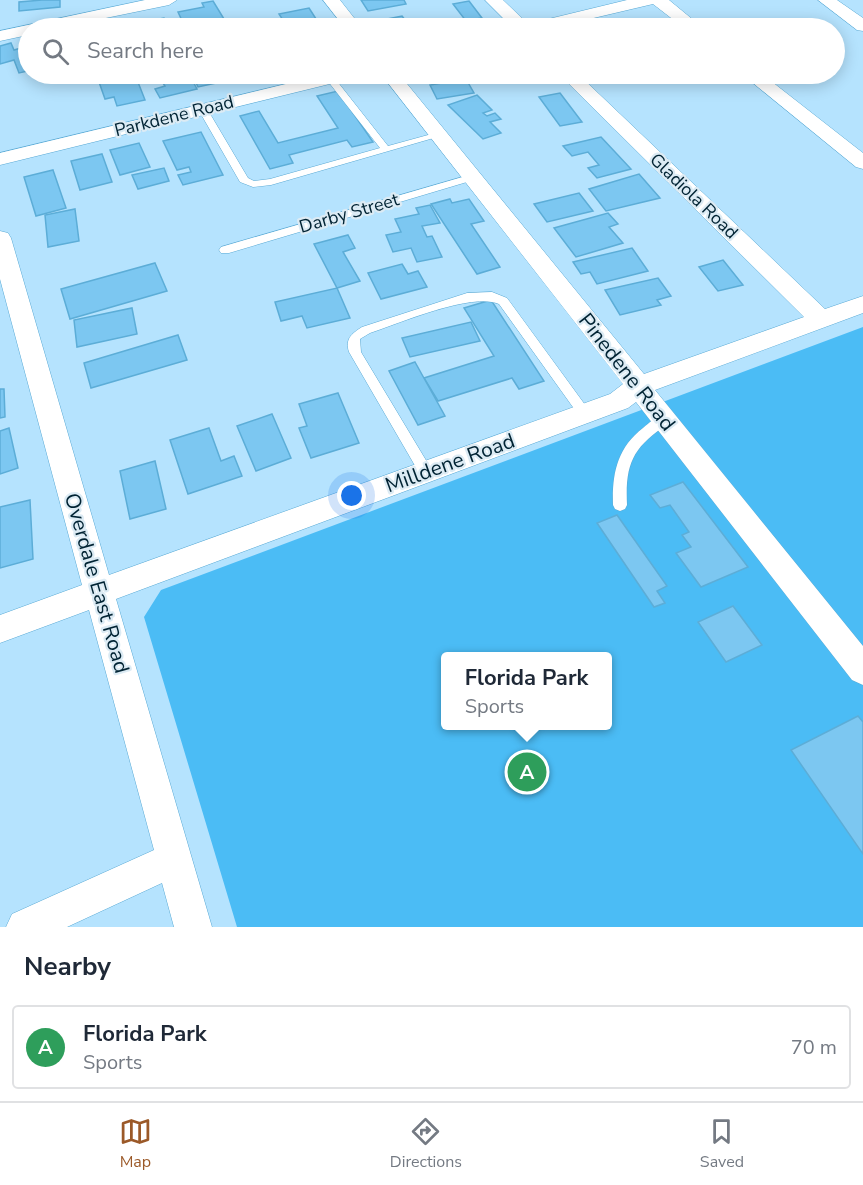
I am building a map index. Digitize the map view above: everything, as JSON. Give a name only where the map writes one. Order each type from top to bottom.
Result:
[{"type":"street","points":[[82,18],[169,0]]},
{"type":"street","points":[[331,0],[346,18]]},
{"type":"street","points":[[493,0],[512,18]]},
{"type":"street","points":[[573,18],[648,0]]},
{"type":"street","points":[[658,0],[681,18]]},
{"type":"street","points":[[826,0],[863,26]]},
{"type":"street","points":[[0,36],[18,32]]},
{"type":"street","name":"Parkdene Road","points":[[0,159],[306,84]]},
{"type":"street","name":"Pinedene Road","points":[[398,84],[863,670]]},
{"type":"street","name":"Gladiola Road","points":[[578,84],[821,319]]},
{"type":"street","points":[[764,84],[863,163]]},
{"type":"street","name":"Overdale East Road","points":[[0,238],[193,927]]},
{"type":"street","name":"Milldene Road","points":[[0,629],[619,401],[639,386],[863,304]]},
{"type":"street","points":[[26,927],[174,859]]},
{"type":"lane","points":[[344,84],[386,150]]},
{"type":"lane","points":[[203,109],[244,180],[253,184],[271,182],[439,135]]},
{"type":"lane","name":"Darby Street","points":[[225,250],[473,177]]},
{"type":"lane","points":[[426,472],[355,352],[353,345],[355,338],[366,330],[467,297],[492,296],[503,301],[585,413]]},
{"type":"lane","points":[[620,505],[619,471],[626,456],[641,434],[663,420]]},
{"type":"shaded area","points":[[863,327],[863,927],[237,927],[144,617],[161,590]]},
{"type":"building","points":[[60,0],[60,7],[19,11],[19,2]]},
{"type":"building","points":[[361,0],[404,0],[406,4],[368,11]]},
{"type":"building","points":[[213,1],[223,18],[181,18],[178,12],[204,7],[202,3]]},
{"type":"building","points":[[469,1],[482,18],[464,18],[453,4]]},
{"type":"building","points":[[309,8],[315,18],[282,18],[279,14]]},
{"type":"building","points":[[11,43],[14,50],[18,49],[18,70],[14,60],[0,64],[0,46]]},
{"type":"building","points":[[100,84],[139,84],[145,100],[117,106],[114,97],[105,99]]},
{"type":"building","points":[[164,84],[194,84],[197,89],[160,98],[155,89],[165,86]]},
{"type":"building","points":[[197,84],[212,84],[198,87]]},
{"type":"building","points":[[469,84],[474,93],[437,99],[430,85]]},
{"type":"building","points":[[338,91],[373,142],[352,147],[347,140],[289,155],[293,163],[270,169],[240,116],[259,111],[278,143],[338,128],[317,96]]},
{"type":"building","points":[[560,93],[582,122],[560,126],[539,97]]},
{"type":"building","points":[[477,95],[492,110],[483,113],[487,116],[495,113],[501,119],[490,122],[501,133],[483,139],[448,105]]},
{"type":"building","points":[[201,132],[223,175],[183,185],[178,175],[191,172],[189,167],[177,170],[163,141]]},
{"type":"building","points":[[601,137],[631,169],[597,178],[588,168],[599,165],[588,152],[572,156],[563,146]]},
{"type":"building","points":[[139,143],[150,167],[120,175],[110,150]]},
{"type":"building","points":[[102,154],[112,182],[80,190],[71,161]]},
{"type":"building","points":[[164,168],[169,181],[138,189],[132,175]]},
{"type":"building","points":[[53,170],[66,208],[36,216],[24,177]]},
{"type":"building","points":[[639,174],[660,198],[606,211],[589,189]]},
{"type":"building","points":[[579,193],[593,211],[547,222],[534,204]]},
{"type":"building","points":[[450,199],[452,203],[469,199],[484,221],[471,224],[500,267],[477,274],[431,204]]},
{"type":"building","points":[[430,205],[440,223],[422,226],[427,237],[432,236],[442,257],[417,262],[411,248],[393,252],[386,235],[401,232],[395,219],[419,214],[416,208]]},
{"type":"building","points":[[75,209],[79,241],[48,247],[45,215]]},
{"type":"building","points":[[608,213],[618,224],[609,227],[623,243],[576,257],[554,228]]},
{"type":"building","points":[[348,235],[355,248],[343,252],[360,281],[337,288],[314,244]]},
{"type":"building","points":[[632,248],[648,271],[597,284],[590,272],[581,274],[573,262]]},
{"type":"building","points":[[723,260],[743,285],[718,291],[699,267]]},
{"type":"building","points":[[155,263],[167,291],[70,319],[61,289]]},
{"type":"building","points":[[402,264],[408,274],[418,271],[427,287],[381,299],[368,273]]},
{"type":"building","points":[[658,278],[671,296],[657,300],[661,305],[620,315],[605,290]]},
{"type":"building","points":[[337,288],[350,318],[307,328],[302,316],[281,321],[275,302]]},
{"type":"building","points":[[491,300],[544,381],[519,389],[512,378],[438,401],[424,378],[494,356],[464,308]]},
{"type":"building","points":[[132,308],[137,334],[77,347],[74,320]]},
{"type":"building","points":[[471,322],[480,341],[410,357],[402,338]]},
{"type":"building","points":[[178,335],[187,360],[91,388],[84,363]]},
{"type":"building","points":[[415,362],[445,416],[418,425],[389,371]]},
{"type":"building","points":[[0,389],[4,389],[5,417],[0,418]]},
{"type":"building","points":[[338,393],[359,443],[311,458],[299,428],[307,426],[299,404]]},
{"type":"building","points":[[272,414],[291,458],[256,471],[237,426]]},
{"type":"building","points":[[9,428],[18,468],[0,474],[0,431]]},
{"type":"building","points":[[209,428],[221,461],[234,456],[242,476],[188,494],[170,440]]},
{"type":"building","points":[[155,461],[166,509],[130,519],[120,471]]},
{"type":"building","points":[[683,482],[748,567],[701,587],[676,553],[691,547],[682,535],[689,532],[670,505],[660,508],[650,495]]},
{"type":"building","points":[[30,500],[33,559],[0,568],[0,507]]},
{"type":"building","points":[[617,515],[667,586],[657,591],[665,603],[654,607],[597,523]]},
{"type":"building","points":[[733,606],[762,645],[726,662],[698,622]]},
{"type":"building","points":[[858,716],[863,722],[863,854],[791,750]]},
{"type":"place","name":"Florida Park","points":[[527,772]]}]
